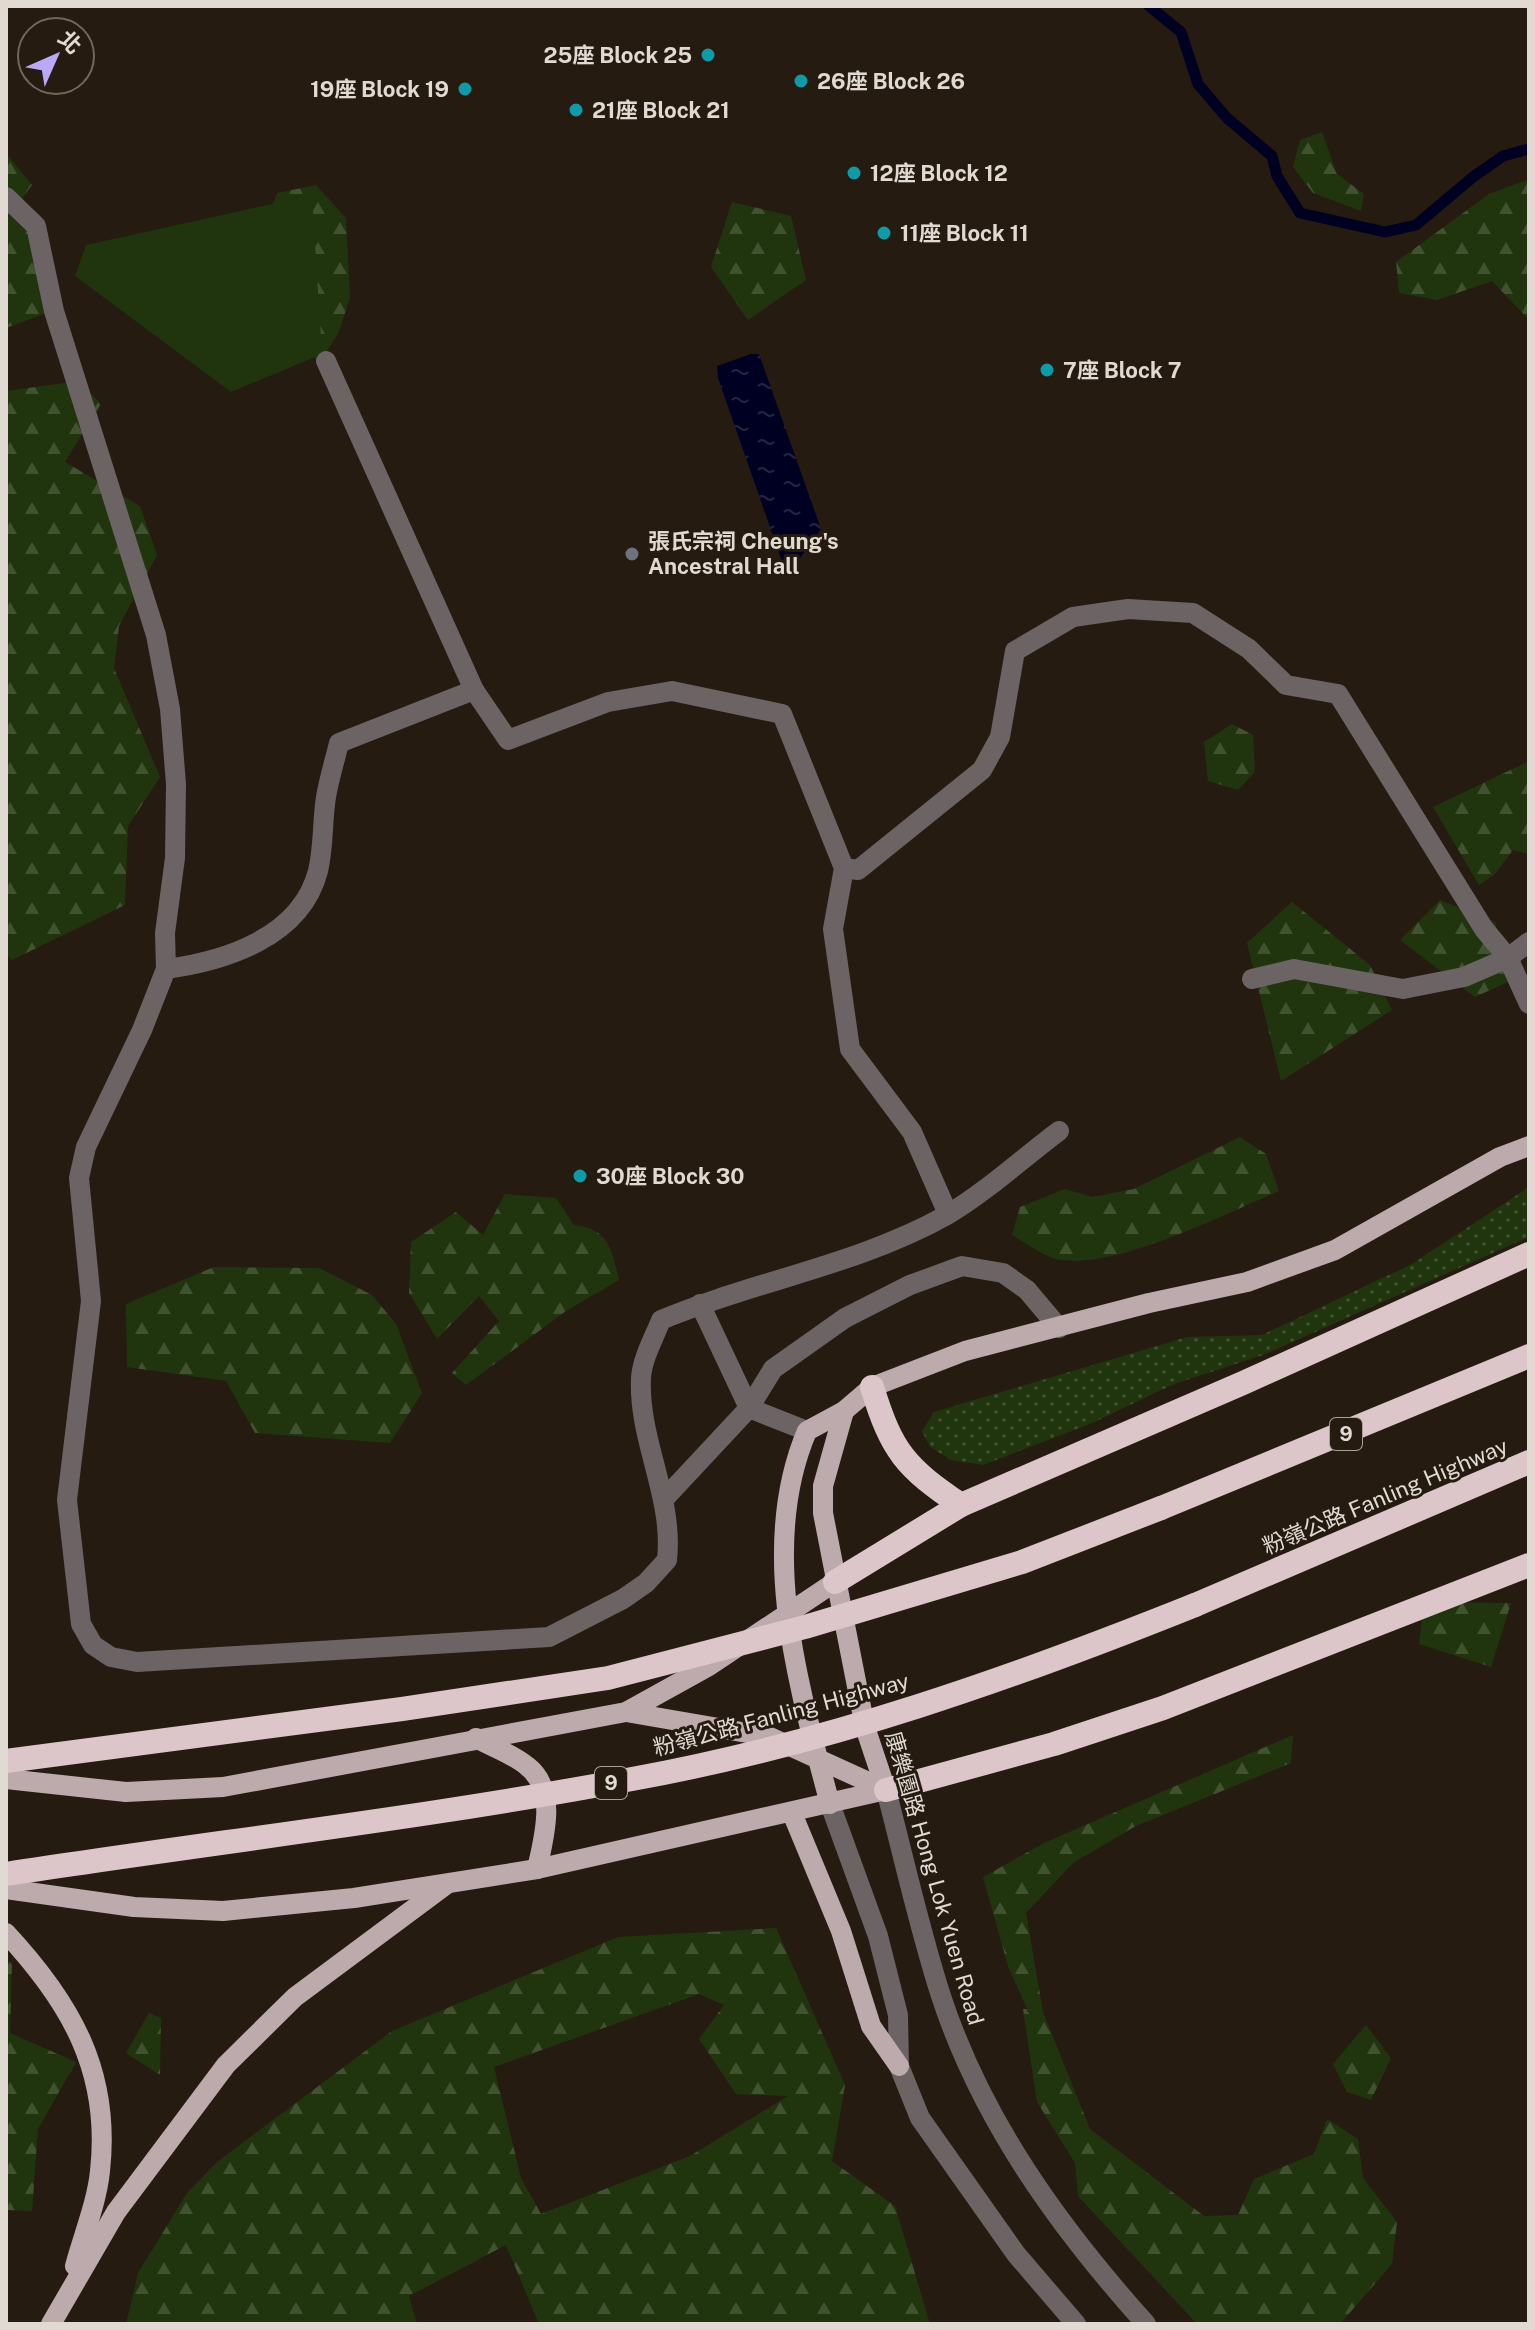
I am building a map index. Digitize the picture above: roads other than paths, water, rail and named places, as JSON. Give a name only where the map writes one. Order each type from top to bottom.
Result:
[{"type":"highway","points":[[835,1582],[961,1505],[1229,1390],[1529,1254]]},
{"type":"highway","name":"9","points":[[6,1761],[402,1709],[608,1678],[805,1627],[1022,1562],[1529,1356]]},
{"type":"highway","points":[[872,1387],[887,1434],[904,1459],[920,1477],[961,1505]]},
{"type":"highway","name":"粉嶺公路 Fanling Highway","points":[[6,1874],[634,1779],[851,1726],[1046,1665],[1195,1605],[1529,1462]]},
{"type":"highway","points":[[886,1790],[1054,1744],[1163,1708],[1529,1565]]},
{"type":"main road","points":[[830,1804],[815,1756],[788,1611],[784,1532],[790,1476],[807,1431],[844,1411],[872,1387],[965,1351],[1149,1303],[1247,1282],[1335,1250],[1500,1157],[1529,1146]]},
{"type":"main road","name":"康樂園路 Hong Lok Yuen Road","points":[[844,1411],[823,1486],[823,1513],[865,1727],[886,1790]]},
{"type":"main road","points":[[6,1779],[86,1790],[173,1792],[223,1787],[626,1712],[709,1666],[835,1582]]},
{"type":"main road","points":[[626,1712],[770,1737],[886,1790]]},
{"type":"main road","points":[[476,1738],[529,1767],[545,1795],[546,1824],[537,1869]]},
{"type":"main road","points":[[6,1889],[134,1907],[223,1911],[354,1898],[537,1869],[886,1790]]},
{"type":"main road","points":[[792,1813],[841,1931],[871,2026],[899,2066]]},
{"type":"main road","points":[[51,2324],[68,2289],[116,2212],[226,2065],[295,1997],[450,1882]]},
{"type":"main road","points":[[6,1933],[48,1979],[76,2025],[93,2075],[101,2128],[100,2173],[68,2289]]},
{"type":"street","points":[[6,197],[36,226],[54,311],[156,635],[170,709],[176,784],[175,858],[165,933],[166,969],[142,1030],[86,1147],[79,1178],[91,1301],[67,1500],[76,1598],[81,1624],[93,1645],[111,1657],[137,1662],[549,1637],[623,1599],[646,1583],[667,1560],[665,1498],[642,1413],[641,1375],[661,1320],[700,1304],[877,1247],[948,1214],[1059,1131]]},
{"type":"street","points":[[326,361],[474,690],[508,740],[608,702],[672,691],[782,714],[844,868],[833,929],[850,1049],[912,1132],[948,1214]]},
{"type":"street","points":[[844,868],[858,870],[982,770],[1000,737],[1015,651],[1073,617],[1128,609],[1193,613],[1249,649],[1286,685],[1338,694],[1484,929],[1508,958],[1529,1004]]},
{"type":"street","points":[[166,969],[199,964],[266,938],[295,915],[317,874],[325,831],[326,798],[339,743],[474,690]]},
{"type":"street","points":[[1252,979],[1294,969],[1403,989],[1464,977],[1508,958],[1529,942]]},
{"type":"street","points":[[665,1498],[749,1408],[773,1369],[803,1345],[910,1285],[962,1266],[1003,1273],[1027,1290],[1059,1328]]},
{"type":"street","points":[[700,1304],[749,1408],[807,1431]]},
{"type":"street","name":"康樂園路 Hong Lok Yuen Road","points":[[886,1790],[941,1997],[978,2086],[1043,2198],[1146,2324]]},
{"type":"street","points":[[830,1804],[878,1936],[898,2015],[899,2066],[920,2118],[1016,2254],[1076,2324]]},
{"type":"water","points":[[759,354],[821,529],[787,576],[718,378],[717,366]]},
{"type":"waterway","points":[[1149,6],[1181,32],[1198,84],[1227,118],[1272,156],[1277,176],[1300,213],[1385,232],[1416,225],[1503,156],[1529,149]]},
{"type":"place","name":"25座 Block 25","points":[[708,55]]},
{"type":"place","name":"26座 Block 26","points":[[801,81]]},
{"type":"place","name":"19座 Block 19","points":[[465,89]]},
{"type":"place","name":"21座 Block 21","points":[[576,110]]},
{"type":"place","name":"12座 Block 12","points":[[854,173]]},
{"type":"place","name":"11座 Block 11","points":[[884,233]]},
{"type":"place","name":"7座 Block 7","points":[[1047,370]]},
{"type":"place","name":"張氏宗祠 Cheung's Ancestral Hall","points":[[632,554]]},
{"type":"place","name":"30座 Block 30","points":[[580,1176]]}]
